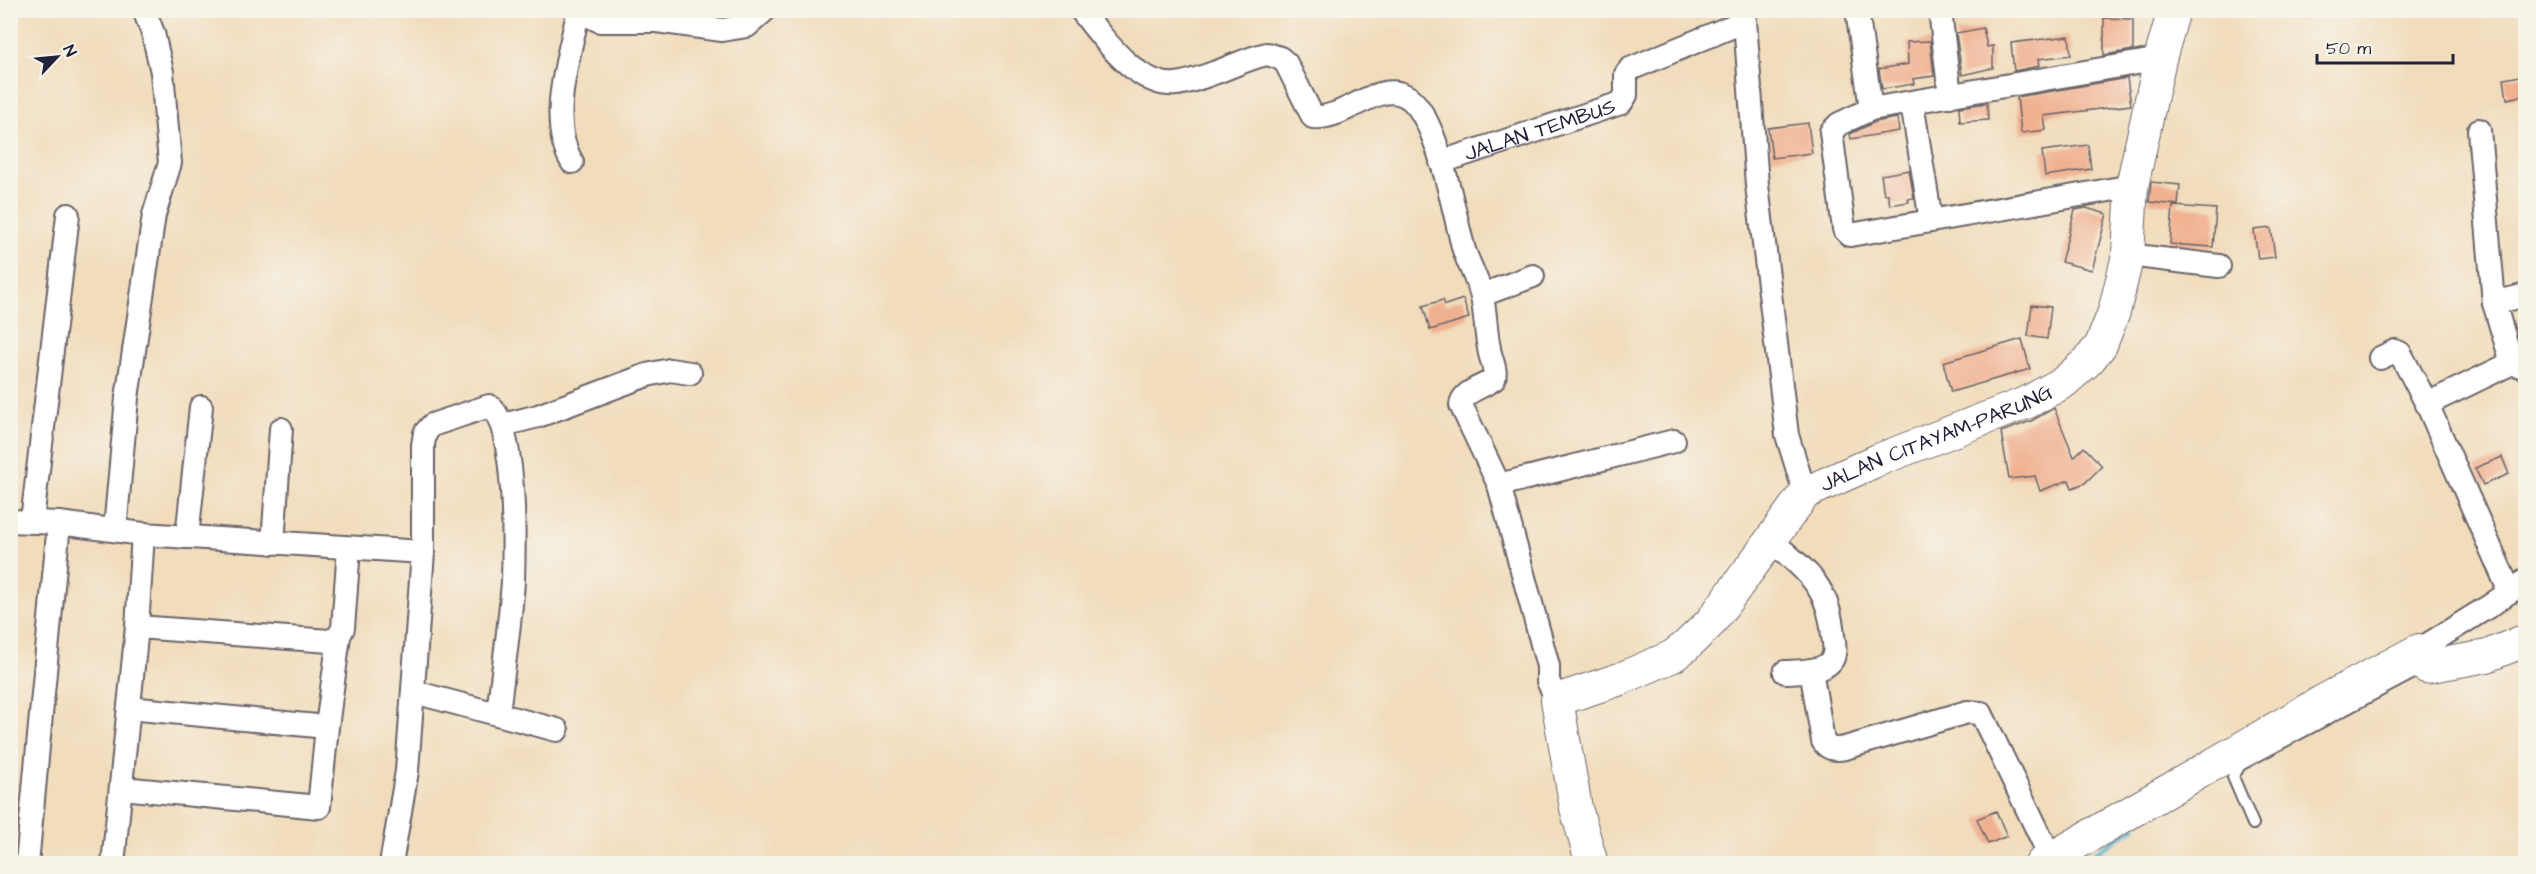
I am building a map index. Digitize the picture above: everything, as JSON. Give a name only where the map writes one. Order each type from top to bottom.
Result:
[{"type":"main road","name":"JALAN CITAYAM-PARUNG","points":[[1557,700],[1620,679],[1674,656],[1710,623],[1805,493],[1878,460],[2028,402],[2078,372],[2101,345],[2114,312],[2128,255],[2132,186],[2160,58],[2174,10]]},
{"type":"main road","points":[[2046,861],[2320,702],[2423,659],[2487,656],[2526,640]]},
{"type":"main road","points":[[1557,700],[1569,775],[1592,864]]},
{"type":"street","points":[[115,530],[127,398],[154,215],[170,163],[162,72],[153,33],[144,10]]},
{"type":"street","points":[[572,162],[563,148],[560,118],[578,12],[590,18],[612,23],[657,21],[722,30],[739,30],[758,19],[765,10]]},
{"type":"street","points":[[1081,10],[1105,41],[1134,69],[1162,84],[1175,85],[1267,54],[1280,58],[1286,63],[1312,117],[1329,117],[1383,93],[1403,94],[1421,111],[1441,162],[1465,251],[1482,295],[1489,350],[1496,376],[1491,382],[1466,395],[1460,402],[1462,412],[1499,485],[1548,666],[1548,681],[1557,700]]},
{"type":"street","points":[[1857,10],[1871,109]]},
{"type":"street","points":[[1940,10],[1950,96]]},
{"type":"street","points":[[1743,16],[1757,185],[1786,424],[1789,443],[1805,493]]},
{"type":"street","name":"JALAN TEMBUS","points":[[1441,162],[1621,103],[1626,95],[1625,78],[1630,69],[1743,16]]},
{"type":"street","points":[[2132,186],[1850,235],[1844,230],[1831,132],[1839,124],[1871,109],[2160,58]]},
{"type":"street","points":[[1912,103],[1931,221]]},
{"type":"street","points":[[2427,404],[2519,365],[2494,303],[2479,130]]},
{"type":"street","points":[[68,215],[21,521],[59,523],[143,534],[423,552]]},
{"type":"street","points":[[2128,255],[2219,266]]},
{"type":"street","points":[[1482,295],[1533,276]]},
{"type":"street","points":[[2494,303],[2526,295]]},
{"type":"street","points":[[2380,358],[2396,351],[2400,353],[2518,586],[2423,659]]},
{"type":"street","points":[[502,424],[538,416],[647,375],[670,370],[690,373]]},
{"type":"street","points":[[388,863],[407,771],[414,692],[423,552],[425,433],[432,425],[489,406],[495,410],[502,424],[512,474],[513,581],[498,714]]},
{"type":"street","points":[[187,537],[201,407]]},
{"type":"street","points":[[273,543],[281,429]]},
{"type":"street","points":[[1499,485],[1674,441]]},
{"type":"street","points":[[27,864],[59,523]]},
{"type":"street","points":[[113,864],[137,627],[143,534]]},
{"type":"street","points":[[1770,538],[1814,579],[1828,602],[1834,654],[1831,661],[1822,668],[1785,672]]},
{"type":"street","points":[[122,788],[319,807],[339,636],[343,628],[349,548]]},
{"type":"street","points":[[137,627],[330,641],[339,636]]},
{"type":"street","points":[[1811,670],[1823,741],[1832,749],[1845,748],[1966,712],[1981,713],[2046,861]]},
{"type":"street","points":[[414,692],[557,730]]},
{"type":"street","points":[[129,708],[327,727]]},
{"type":"lane","points":[[2253,824],[2233,777],[2240,765],[2423,659]]},
{"type":"building","points":[[2104,18],[2133,19],[2133,50],[2104,55]]},
{"type":"building","points":[[1983,28],[1987,47],[1993,46],[1993,68],[1962,75],[1956,33]]},
{"type":"building","points":[[2069,36],[2071,55],[2038,59],[2039,66],[2014,71],[2011,43]]},
{"type":"building","points":[[1930,41],[1934,76],[1913,79],[1914,84],[1882,89],[1879,69],[1908,64],[1907,42]]},
{"type":"building","points":[[2526,75],[2526,95],[2507,99],[2504,79]]},
{"type":"building","points":[[2127,78],[2131,105],[2044,116],[2046,130],[2021,133],[2017,97]]},
{"type":"building","points":[[1987,103],[1988,120],[1960,122],[1959,107]]},
{"type":"building","points":[[1897,118],[1899,131],[1851,139],[1850,134],[1875,122]]},
{"type":"building","points":[[1808,123],[1812,153],[1772,158],[1768,128]]},
{"type":"building","points":[[2088,145],[2091,169],[2045,176],[2042,151]]},
{"type":"building","points":[[1909,170],[1914,198],[1908,199],[1909,202],[1890,205],[1888,194],[1884,194],[1881,175]]},
{"type":"building","points":[[2151,182],[2180,185],[2178,205],[2149,202]]},
{"type":"building","points":[[2173,206],[2216,209],[2213,247],[2170,244]]},
{"type":"building","points":[[2086,208],[2107,214],[2092,270],[2061,262],[2075,210]]},
{"type":"building","points":[[2271,228],[2275,257],[2258,259],[2254,230]]},
{"type":"building","points":[[1463,299],[1469,318],[1430,330],[1423,306],[1443,300],[1445,305]]},
{"type":"building","points":[[2032,305],[2051,307],[2047,339],[2028,336]]},
{"type":"building","points":[[2022,339],[2030,369],[1951,392],[1943,362]]},
{"type":"building","points":[[2054,408],[2074,457],[2084,447],[2102,466],[2085,483],[2072,488],[2069,480],[2040,491],[2035,476],[2009,479],[2001,432],[2031,421]]},
{"type":"building","points":[[2502,457],[2509,474],[2483,485],[2475,468]]},
{"type":"building","points":[[1996,811],[2007,836],[1988,844],[1977,819]]},
{"type":"waterway","points":[[2078,864],[2135,827]]}]
